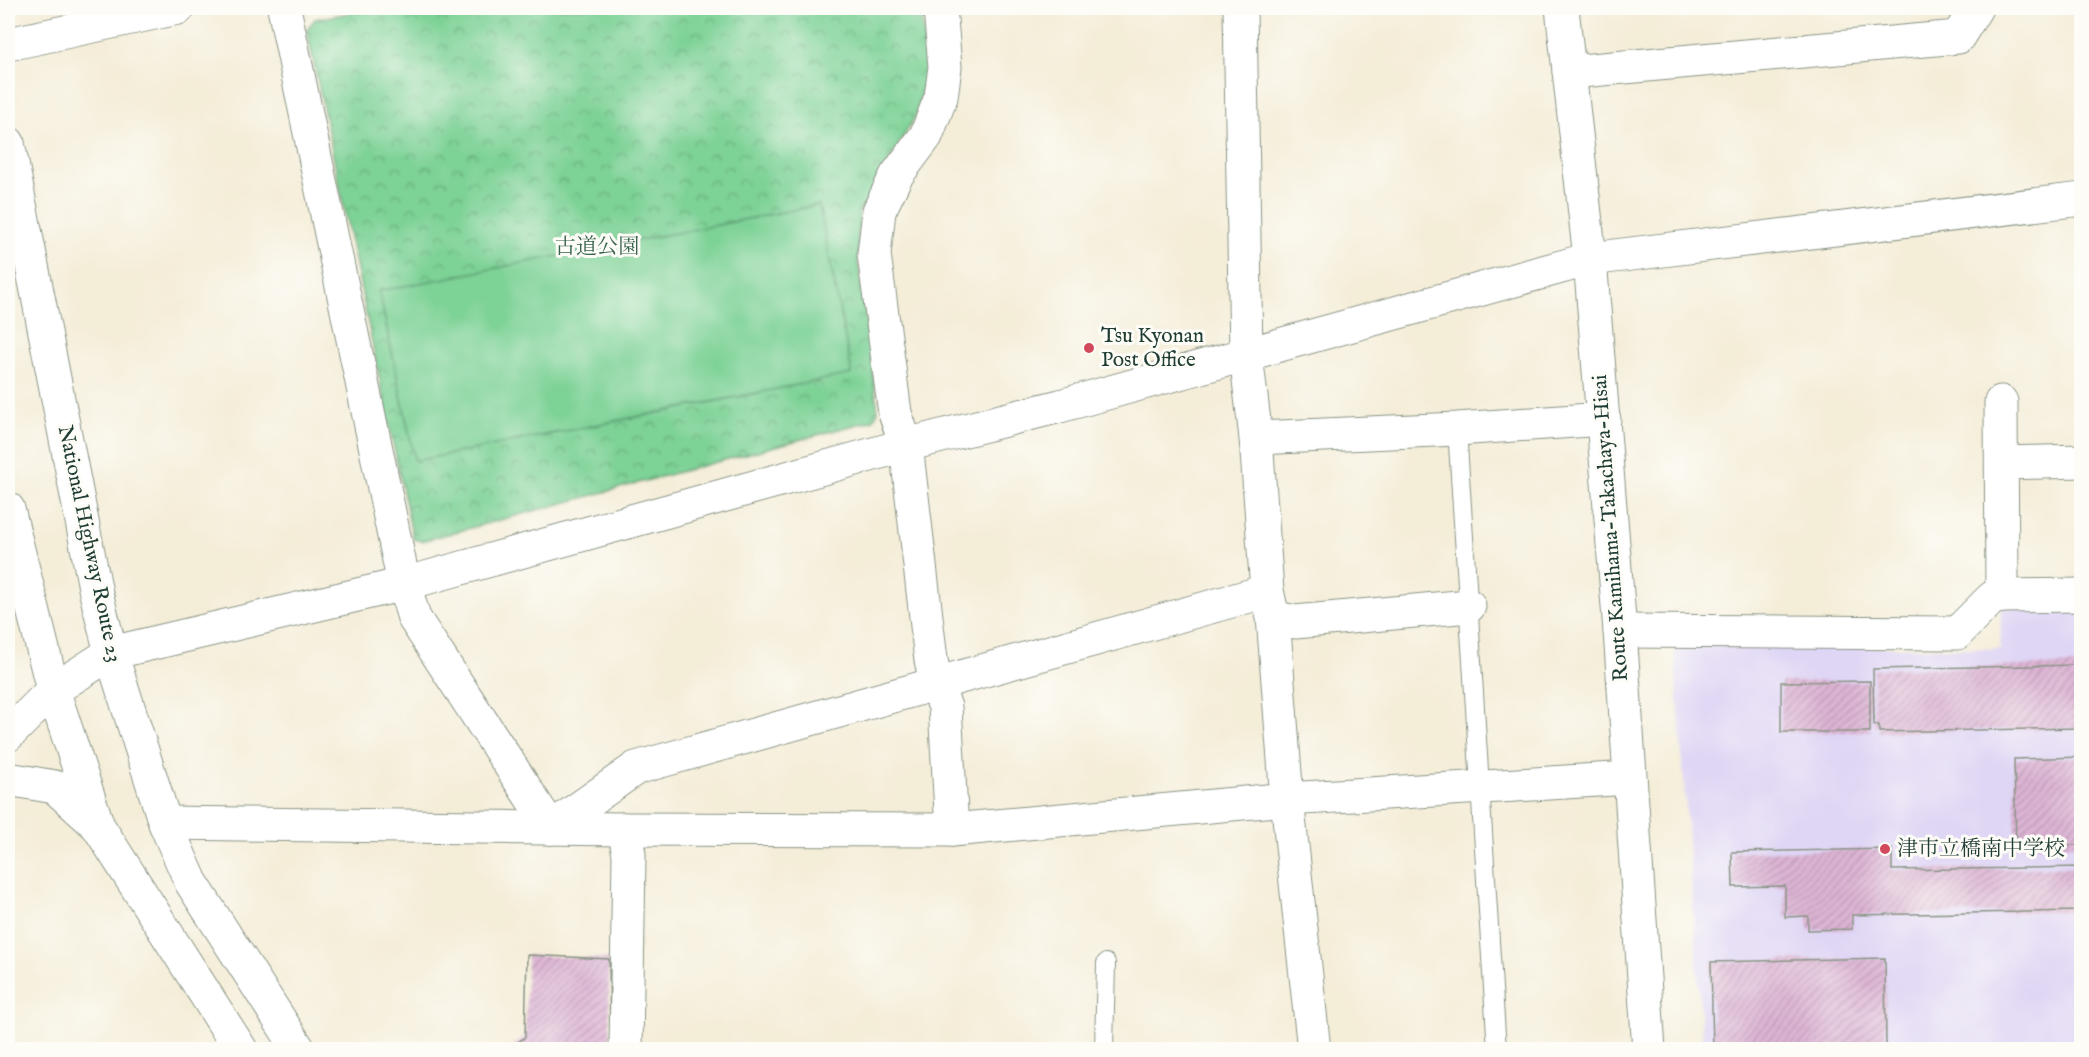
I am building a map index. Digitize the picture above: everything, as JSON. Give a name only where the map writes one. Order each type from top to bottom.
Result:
[{"type":"main road","points":[[8,44],[178,8]]},
{"type":"main road","points":[[284,8],[404,584],[414,618],[551,828]]},
{"type":"main road","points":[[939,8],[945,67],[941,97],[926,136],[896,176],[879,211],[874,254],[895,413],[906,445],[931,660],[936,684],[945,707],[952,830]]},
{"type":"main road","points":[[1240,8],[1246,355],[1256,438],[1287,799],[1314,1050]]},
{"type":"main road","name":"Route Kamihama-Takachaya-Hisai","points":[[1562,8],[1590,259],[1604,419],[1649,1050]]},
{"type":"main road","points":[[1569,72],[1958,37],[1976,8]]},
{"type":"main road","name":"National Highway Route 23","points":[[8,143],[96,592],[111,653],[165,823],[191,882],[299,1050]]},
{"type":"main road","points":[[8,735],[53,690],[111,653],[404,584],[1590,259],[2082,199]]},
{"type":"main road","points":[[2001,402],[2002,596]]},
{"type":"main road","points":[[1256,438],[1457,429],[1604,419]]},
{"type":"main road","points":[[2002,463],[2082,461]]},
{"type":"main road","points":[[8,580],[11,525]]},
{"type":"main road","points":[[11,525],[53,690],[98,826],[242,1050]]},
{"type":"main road","points":[[1620,631],[1957,633],[1992,598],[2082,595]]},
{"type":"main road","points":[[551,828],[636,768],[936,684],[1270,604],[1295,622],[1469,606]]},
{"type":"main road","points":[[165,823],[624,829],[952,830],[1287,799],[1630,778]]},
{"type":"main road","points":[[8,779],[55,787],[98,826]]},
{"type":"main road","points":[[624,829],[628,854],[626,1050]]},
{"type":"lane","points":[[1457,429],[1497,1050]]},
{"type":"lane","points":[[1104,1050],[1106,963]]},
{"type":"shaded area","name":"津市立橋南中学校","points":[[2081,605],[2081,1049],[1703,1049],[1674,644],[2000,649],[2001,608]]},
{"type":"green space","name":"古道公園","points":[[380,8],[921,8],[927,69],[916,115],[859,213],[858,261],[878,411],[873,420],[422,541],[413,539],[307,30],[315,19]]},
{"type":"green space","points":[[819,205],[852,374],[415,461],[379,291]]},
{"type":"building","points":[[2082,665],[2082,728],[1879,732],[1879,725],[1874,725],[1873,669]]},
{"type":"building","points":[[1870,681],[1870,732],[1781,732],[1781,682]]},
{"type":"building","points":[[2082,757],[2082,845],[2016,846],[2014,759]]},
{"type":"building","points":[[1892,849],[1892,870],[2082,867],[2082,911],[1852,915],[1852,929],[1808,930],[1808,916],[1785,917],[1785,886],[1733,887],[1732,852]]},
{"type":"building","points":[[527,955],[609,959],[610,1050],[507,1050],[525,1037]]},
{"type":"building","points":[[1885,958],[1886,1050],[1713,1050],[1711,962]]},
{"type":"place","name":"Tsu Kyonan Post Office","points":[[1089,348]]},
{"type":"place","name":"津市立橋南中学校","points":[[1885,849]]}]
